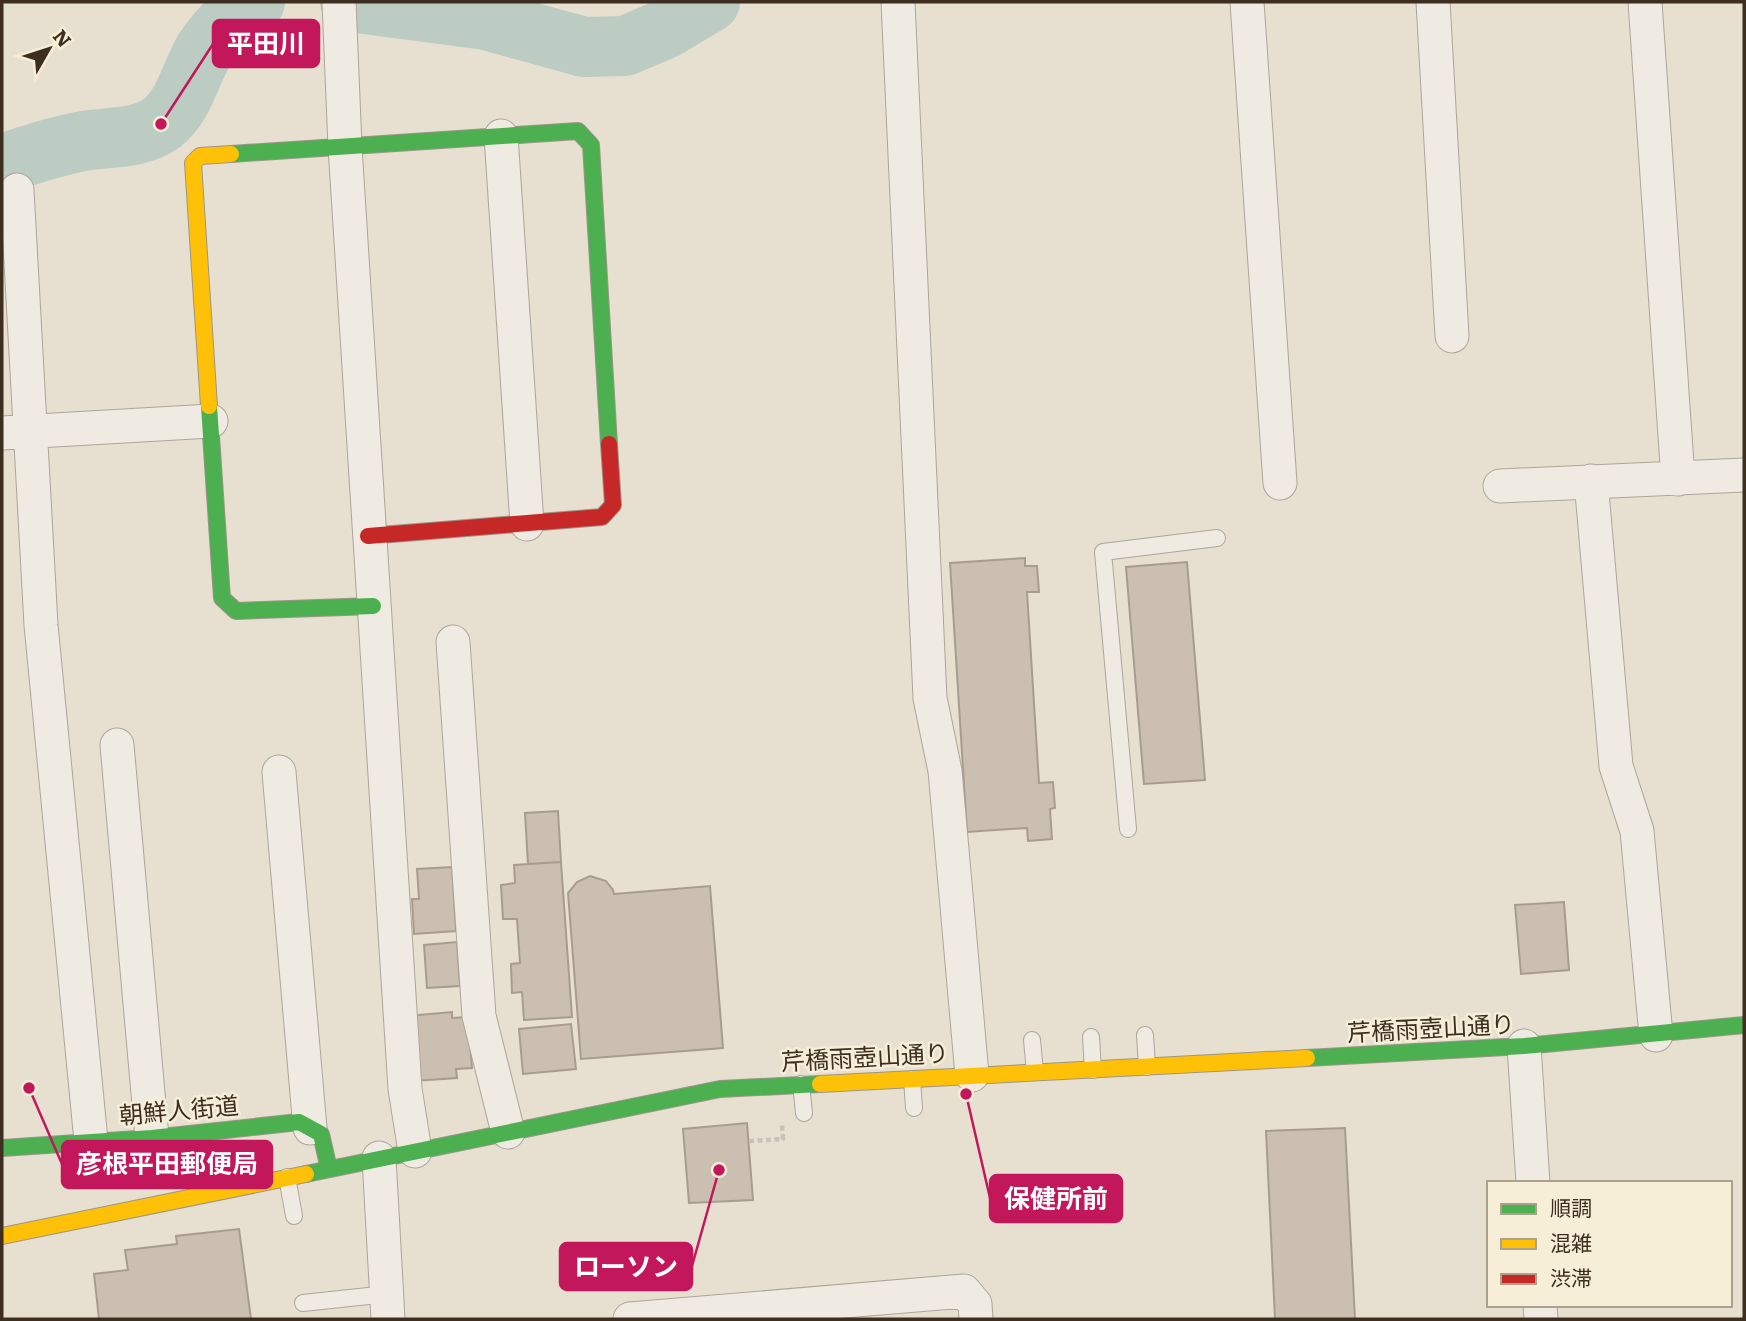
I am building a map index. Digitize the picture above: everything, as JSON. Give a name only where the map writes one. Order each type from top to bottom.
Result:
[{"type":"street","points":[[898,2],[930,698],[945,771],[972,1075]]},
{"type":"street","points":[[1247,2],[1280,483]]},
{"type":"street","points":[[1433,2],[1452,336]]},
{"type":"street","points":[[1645,2],[1678,479]]},
{"type":"street","points":[[339,5],[345,147],[405,1089],[415,1151]]},
{"type":"street","points":[[369,536],[602,517],[613,505],[591,145],[578,131],[200,156],[193,163],[222,598],[236,611],[373,606]]},
{"type":"street","points":[[501,136],[527,524]]},
{"type":"street","points":[[17,190],[15,432],[42,639],[91,1141]]},
{"type":"street","points":[[15,432],[211,421]]},
{"type":"street","points":[[1500,486],[1744,475]]},
{"type":"street","points":[[1591,481],[1616,766],[1637,831],[1656,1035]]},
{"type":"street","points":[[453,642],[479,1016],[508,1132]]},
{"type":"street","points":[[117,745],[152,1138]]},
{"type":"street","points":[[279,772],[310,1128],[321,1134],[329,1169]]},
{"type":"street","name":"芹橋雨壺山通り","points":[[2,1236],[720,1089],[1524,1046],[1744,1025]]},
{"type":"street","points":[[1524,1046],[1533,1181]]},
{"type":"street","name":"朝鮮人街道","points":[[2,1148],[152,1138],[299,1122],[310,1128]]},
{"type":"street","points":[[379,1158],[388,1307]]},
{"type":"street","points":[[630,1319],[964,1291],[975,1304],[975,1319]]},
{"type":"lane","points":[[1128,829],[1103,552],[1217,538]]},
{"type":"lane","points":[[1145,1035],[1147,1067]]},
{"type":"lane","points":[[1091,1037],[1093,1070]]},
{"type":"lane","points":[[1032,1040],[1035,1072]]},
{"type":"lane","points":[[912,1078],[914,1108]]},
{"type":"lane","points":[[801,1084],[804,1113]]},
{"type":"lane","points":[[287,1177],[294,1216]]},
{"type":"lane","points":[[303,1303],[388,1307]]},
{"type":"path","points":[[749,1141],[783,1139],[781,1119]]},
{"type":"building","points":[[1025,558],[1025,566],[1037,566],[1039,592],[1027,592],[1039,783],[1053,782],[1055,808],[1050,809],[1052,839],[1028,841],[1027,828],[967,832],[950,563]]},
{"type":"building","points":[[1187,562],[1205,780],[1144,784],[1126,567]]},
{"type":"building","points":[[558,811],[561,862],[528,864],[525,813]]},
{"type":"building","points":[[561,862],[572,1017],[524,1020],[522,992],[512,993],[511,964],[520,963],[517,919],[503,919],[501,885],[515,883],[514,865]]},
{"type":"building","points":[[452,867],[456,931],[414,934],[412,899],[419,899],[417,869]]},
{"type":"building","points":[[590,876],[606,881],[614,894],[710,886],[723,1048],[581,1059],[568,893],[577,882]]},
{"type":"building","points":[[1564,902],[1569,970],[1521,974],[1515,905]]},
{"type":"building","points":[[457,942],[460,986],[427,988],[424,945]]},
{"type":"building","points":[[452,1012],[452,1018],[468,1017],[472,1068],[456,1069],[457,1078],[414,1081],[408,1016]]},
{"type":"building","points":[[571,1024],[576,1069],[523,1074],[519,1029]]},
{"type":"building","points":[[747,1123],[753,1200],[689,1203],[683,1129]]},
{"type":"building","points":[[1345,1128],[1355,1319],[1275,1319],[1266,1131]]},
{"type":"building","points":[[239,1229],[251,1319],[99,1319],[94,1274],[128,1270],[125,1250],[177,1244],[176,1236]]},
{"type":"waterway","points":[[2,164],[74,143],[135,135],[162,123],[176,107],[210,42],[234,16],[255,2]]},
{"type":"waterway","points":[[350,2],[486,20],[584,47],[625,46],[665,29],[710,2]]},
{"type":"traffic: fast","points":[[231,154],[578,131],[591,145],[609,444]]},
{"type":"traffic: fast","points":[[209,406],[222,598],[236,611],[373,606]]},
{"type":"traffic: fast","points":[[1307,1058],[1524,1046],[1744,1025]]},
{"type":"traffic: fast","points":[[306,1174],[720,1089],[820,1084]]},
{"type":"traffic: fast","points":[[2,1148],[152,1138],[299,1122],[321,1134],[329,1169]]},
{"type":"traffic: slow","points":[[209,406],[193,163],[200,156],[231,154]]},
{"type":"traffic: slow","points":[[820,1084],[1307,1058]]},
{"type":"traffic: slow","points":[[2,1236],[306,1174]]},
{"type":"traffic: jam","points":[[368,536],[602,517],[613,505],[609,444]]},
{"type":"place","name":"平田川","points":[[161,124]]},
{"type":"place","name":"彦根平田郵便局","points":[[29,1088]]},
{"type":"place","name":"保健所前","points":[[966,1094]]},
{"type":"place","name":"ローソン","points":[[719,1170]]}]
